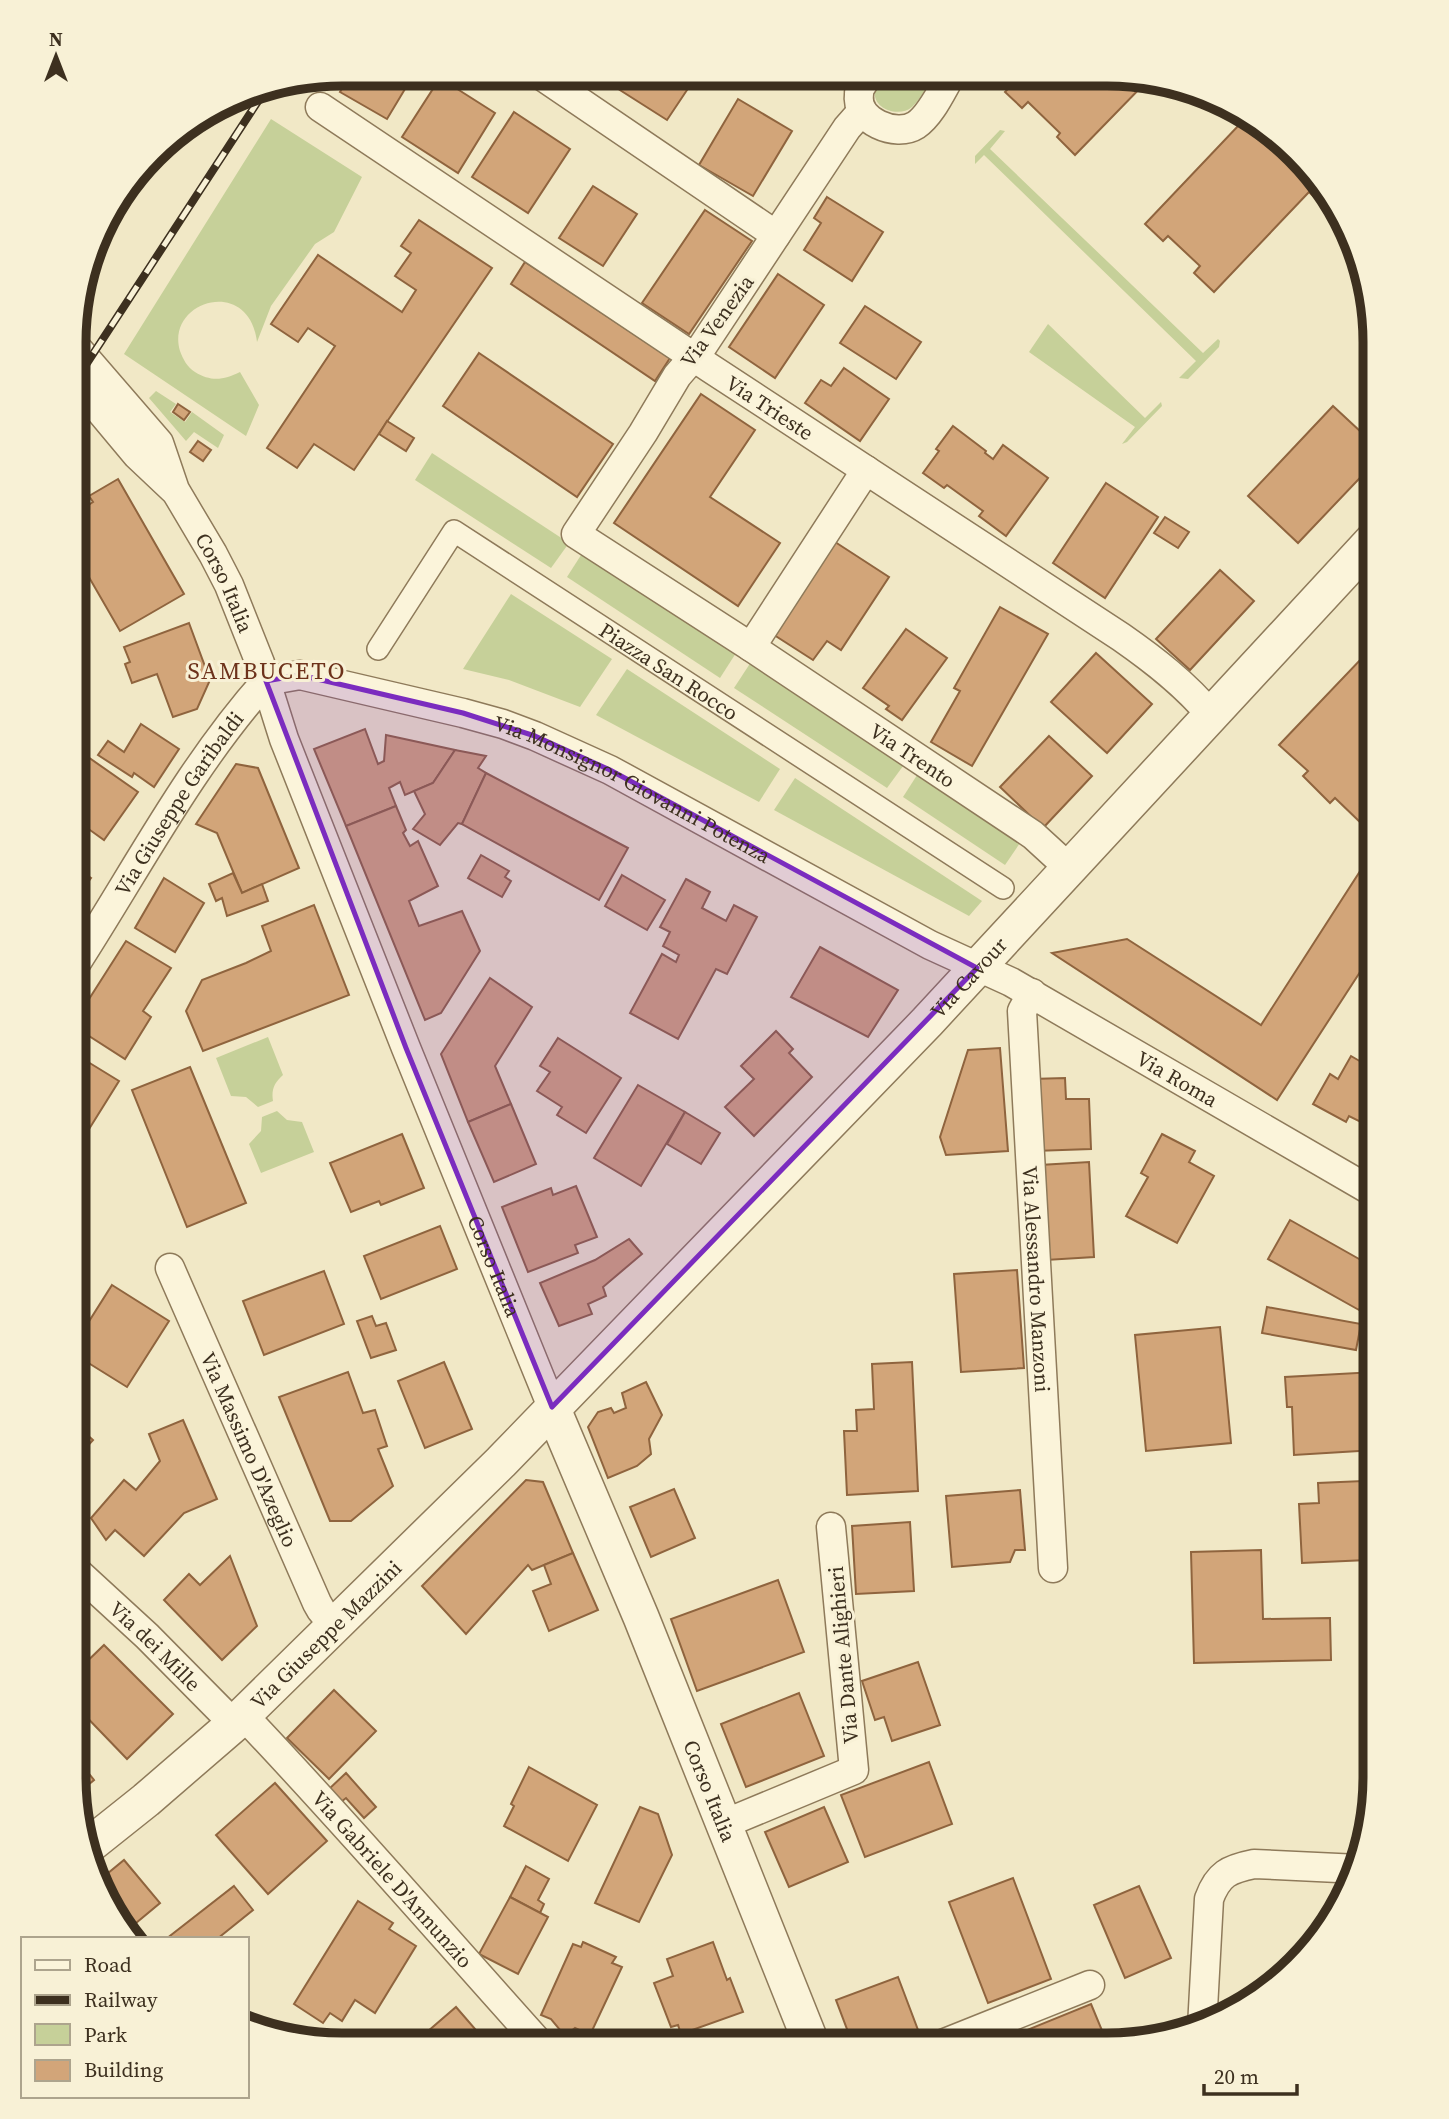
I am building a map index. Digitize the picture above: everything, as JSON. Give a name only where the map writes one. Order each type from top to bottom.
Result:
[{"type":"street","points":[[557,86],[776,235]]},
{"type":"street","points":[[862,86],[859,91],[862,111],[875,123],[884,127],[908,128],[918,124],[927,114],[944,86]]},
{"type":"street","name":"Via Trieste","points":[[320,107],[693,357],[1153,659],[1195,695],[1211,715]]},
{"type":"street","name":"Via Venezia","points":[[576,534],[677,376],[702,347],[852,121],[862,111]]},
{"type":"street","name":"Corso Italia","points":[[86,359],[159,443],[174,491]]},
{"type":"street","name":"Corso Italia","points":[[86,394],[137,455],[174,491],[229,585],[266,681],[284,739],[406,1048],[641,1617],[807,2033]]},
{"type":"street","points":[[751,646],[866,470]]},
{"type":"street","name":"Piazza San Rocco","points":[[378,649],[454,531],[1003,888]]},
{"type":"street","name":"Via Trento","points":[[576,534],[751,646],[1033,835],[1069,868]]},
{"type":"street","name":"Via Cavour","points":[[552,1407],[927,1022],[1363,552]]},
{"type":"street","name":"Via Monsignor Giovanni Potenza","points":[[266,681],[300,675],[463,713],[535,736],[610,770],[977,968]]},
{"type":"street","name":"Via Giuseppe Garibaldi","points":[[86,947],[207,754],[266,681]]},
{"type":"street","name":"Via Roma","points":[[977,968],[1032,993],[1363,1186]]},
{"type":"street","name":"Via Alessandro Manzoni","points":[[1032,993],[1022,1011],[1053,1568]]},
{"type":"street","name":"Via Massimo D'Azeglio","points":[[170,1268],[317,1602],[334,1626]]},
{"type":"street","name":"Via Giuseppe Mazzini","points":[[94,1842],[155,1793],[238,1719],[501,1462],[552,1407]]},
{"type":"street","name":"Via Dante Alighieri","points":[[724,1824],[854,1770],[831,1527]]},
{"type":"street","name":"Via dei Mille","points":[[86,1580],[238,1719]]},
{"type":"street","name":"Via Gabriele D'Annunzio","points":[[238,1719],[323,1798],[530,2033]]},
{"type":"street","points":[[1203,2015],[1209,1899],[1214,1885],[1222,1876],[1237,1867],[1254,1864],[1347,1868]]},
{"type":"street","points":[[970,2033],[1090,1985]]},
{"type":"highlighted area","points":[[300,675],[463,713],[535,736],[610,770],[977,968],[552,1407],[406,1048],[266,681]]},
{"type":"green space","points":[[876,86],[927,86],[912,107],[900,112],[882,107],[875,97]]},
{"type":"green space","points":[[271,119],[362,177],[334,232],[315,244],[271,306],[257,342],[251,321],[239,308],[225,302],[210,303],[196,309],[185,319],[179,334],[180,351],[192,370],[212,379],[240,372],[259,405],[246,436],[124,354]]},
{"type":"green space","points":[[1000,130],[1005,131],[990,149],[1203,353],[1218,339],[1220,341],[1219,347],[1188,379],[1179,378],[1196,361],[984,155],[975,164],[975,156]]},
{"type":"green space","points":[[1048,324],[1145,418],[1161,402],[1162,406],[1127,442],[1122,444],[1135,427],[1029,352]]},
{"type":"green space","points":[[156,391],[176,404],[170,412],[185,422],[192,412],[224,435],[218,448],[194,432],[186,441],[149,398]]},
{"type":"green space","points":[[432,453],[569,543],[551,568],[415,480]]},
{"type":"green space","points":[[583,552],[736,653],[720,678],[567,577]]},
{"type":"green space","points":[[511,594],[612,659],[580,707],[509,680],[463,669]]},
{"type":"green space","points":[[751,662],[906,762],[887,788],[734,688]]},
{"type":"green space","points":[[627,669],[780,769],[759,802],[596,715]]},
{"type":"green space","points":[[919,772],[1022,840],[1005,865],[903,797]]},
{"type":"green space","points":[[795,778],[982,901],[969,916],[774,810]]},
{"type":"green space","points":[[268,1037],[283,1075],[274,1086],[273,1101],[258,1107],[246,1097],[231,1096],[216,1058]]},
{"type":"green space","points":[[277,1111],[287,1120],[302,1122],[314,1152],[261,1173],[249,1144],[261,1131],[262,1117]]},
{"type":"building","points":[[344,86],[407,86],[387,119],[340,92]]},
{"type":"building","points":[[435,86],[453,86],[495,113],[458,173],[402,137]]},
{"type":"building","points":[[614,86],[690,86],[667,120]]},
{"type":"building","points":[[1011,86],[1140,88],[1075,155],[1057,137],[1060,133],[1028,102],[1022,108],[1005,92]]},
{"type":"building","points":[[738,99],[792,131],[753,196],[699,165]]},
{"type":"building","points":[[514,112],[570,149],[528,213],[472,177]]},
{"type":"building","points":[[1231,117],[1276,149],[1300,173],[1325,208],[1309,192],[1214,292],[1194,273],[1200,266],[1168,236],[1163,241],[1145,224],[1239,125]]},
{"type":"building","points":[[593,186],[637,214],[603,266],[559,238]]},
{"type":"building","points":[[827,197],[883,232],[852,281],[804,250],[821,223],[814,218]]},
{"type":"building","points":[[705,210],[752,241],[689,334],[642,303]]},
{"type":"building","points":[[419,220],[492,268],[354,470],[314,444],[297,468],[267,448],[335,346],[308,328],[298,342],[271,324],[318,255],[402,312],[416,290],[395,276],[411,253],[401,246]]},
{"type":"building","points":[[525,262],[670,358],[655,381],[511,284]]},
{"type":"building","points":[[778,274],[824,305],[775,378],[729,347]]},
{"type":"building","points":[[865,306],[921,342],[896,379],[840,343]]},
{"type":"building","points":[[479,353],[613,444],[577,497],[443,406]]},
{"type":"building","points":[[844,368],[889,399],[860,441],[805,403],[821,380],[831,386]]},
{"type":"building","points":[[701,394],[755,430],[710,497],[780,543],[738,606],[614,523]]},
{"type":"building","points":[[178,404],[190,412],[184,420],[173,412]]},
{"type":"building","points":[[1333,406],[1363,434],[1363,475],[1298,543],[1248,496]]},
{"type":"building","points":[[387,421],[414,438],[406,451],[379,434]]},
{"type":"building","points":[[953,426],[993,459],[1003,445],[1048,478],[1006,536],[979,516],[983,511],[947,485],[944,488],[923,473]]},
{"type":"building","points":[[198,441],[211,450],[203,461],[190,452]]},
{"type":"building","points":[[118,479],[184,594],[120,631],[86,572],[86,507],[93,502],[89,496]]},
{"type":"building","points":[[1106,483],[1158,517],[1105,598],[1053,563]]},
{"type":"building","points":[[1165,517],[1189,532],[1178,548],[1154,533]]},
{"type":"building","points":[[832,540],[889,577],[841,650],[827,641],[813,660],[771,633]]},
{"type":"building","points":[[1220,570],[1254,601],[1190,670],[1156,639]]},
{"type":"building","points":[[1000,607],[1048,634],[972,766],[931,742],[960,691],[954,688]]},
{"type":"building","points":[[189,623],[210,680],[197,709],[173,717],[157,674],[132,683],[125,664],[130,662],[124,647]]},
{"type":"building","points":[[906,629],[947,658],[902,720],[886,709],[889,706],[863,688]]},
{"type":"building","points":[[1096,653],[1152,704],[1107,753],[1051,702]]},
{"type":"building","points":[[1362,658],[1362,824],[1335,798],[1330,803],[1303,776],[1308,771],[1279,745]]},
{"type":"building","points":[[141,724],[179,749],[154,787],[134,773],[132,777],[98,755],[108,741],[124,752]]},
{"type":"building","points":[[365,729],[378,764],[384,761],[386,735],[455,750],[433,783],[405,795],[400,782],[389,788],[396,806],[346,826],[314,749]]},
{"type":"building","points":[[1049,736],[1092,776],[1043,828],[1000,787]]},
{"type":"building","points":[[455,750],[486,756],[478,768],[486,773],[462,824],[458,823],[440,845],[413,829],[425,814],[414,791],[433,783]]},
{"type":"building","points":[[86,756],[138,792],[104,840],[90,830],[86,835]]},
{"type":"building","points":[[236,764],[258,768],[299,868],[242,893],[217,833],[196,824]]},
{"type":"building","points":[[486,773],[628,848],[599,900],[462,824]]},
{"type":"building","points":[[396,806],[406,830],[403,833],[410,846],[418,841],[438,886],[409,901],[419,926],[462,911],[480,951],[441,1013],[425,1020],[346,826]]},
{"type":"building","points":[[481,855],[509,871],[505,877],[511,881],[502,897],[468,878]]},
{"type":"building","points":[[1363,867],[1363,967],[1277,1100],[1052,953],[1127,939],[1261,1025]]},
{"type":"building","points":[[233,873],[242,893],[262,884],[268,901],[227,916],[222,898],[216,901],[209,884]]},
{"type":"building","points":[[622,875],[665,900],[647,930],[605,906]]},
{"type":"building","points":[[164,878],[204,903],[175,952],[135,928]]},
{"type":"building","points":[[686,879],[710,892],[702,908],[726,921],[734,905],[757,917],[727,974],[716,969],[678,1039],[630,1013],[662,954],[676,962],[679,955],[663,946],[670,932],[660,927]]},
{"type":"building","points":[[314,905],[349,995],[203,1051],[186,1011],[202,980],[271,951],[262,926]]},
{"type":"building","points":[[126,941],[171,968],[143,1011],[151,1017],[125,1059],[86,1034],[86,1004]]},
{"type":"building","points":[[820,947],[898,990],[868,1037],[791,997]]},
{"type":"building","points":[[490,978],[532,1007],[495,1066],[511,1104],[468,1122],[441,1054]]},
{"type":"building","points":[[776,1031],[793,1049],[789,1053],[812,1077],[754,1136],[725,1107],[754,1079],[741,1066]]},
{"type":"building","points":[[558,1038],[621,1078],[586,1133],[557,1115],[562,1107],[537,1091],[550,1072],[540,1066]]},
{"type":"building","points":[[1000,1048],[1008,1151],[946,1155],[940,1137],[968,1050]]},
{"type":"building","points":[[1351,1056],[1363,1063],[1363,1123],[1349,1116],[1346,1122],[1313,1104],[1330,1074],[1338,1079]]},
{"type":"building","points":[[86,1061],[119,1081],[86,1134]]},
{"type":"building","points":[[190,1067],[246,1203],[187,1227],[132,1090]]},
{"type":"building","points":[[1065,1078],[1066,1099],[1089,1099],[1091,1149],[1034,1151],[1031,1079]]},
{"type":"building","points":[[638,1085],[685,1112],[641,1186],[594,1158]]},
{"type":"building","points":[[511,1104],[536,1164],[494,1182],[468,1122]]},
{"type":"building","points":[[685,1112],[720,1133],[701,1164],[667,1144]]},
{"type":"building","points":[[402,1134],[424,1188],[381,1205],[379,1201],[351,1212],[330,1163]]},
{"type":"building","points":[[1162,1134],[1195,1151],[1189,1162],[1214,1176],[1177,1243],[1126,1216],[1148,1177],[1141,1173]]},
{"type":"building","points":[[1089,1162],[1094,1257],[1046,1260],[1040,1165]]},
{"type":"building","points":[[576,1186],[597,1237],[575,1245],[578,1253],[528,1272],[502,1207],[551,1188],[553,1195]]},
{"type":"building","points":[[1290,1220],[1363,1261],[1363,1302],[1359,1310],[1268,1259]]},
{"type":"building","points":[[440,1226],[457,1269],[381,1299],[364,1256]]},
{"type":"building","points":[[629,1239],[642,1254],[603,1287],[606,1296],[588,1304],[592,1314],[559,1326],[540,1283],[595,1260]]},
{"type":"building","points":[[1017,1270],[1024,1368],[961,1372],[954,1274]]},
{"type":"building","points":[[324,1271],[344,1324],[264,1355],[243,1301]]},
{"type":"building","points":[[112,1285],[169,1321],[127,1387],[86,1361],[86,1326]]},
{"type":"building","points":[[1267,1307],[1361,1324],[1356,1350],[1262,1333]]},
{"type":"building","points":[[372,1316],[376,1326],[386,1323],[396,1350],[371,1358],[357,1321]]},
{"type":"building","points":[[1220,1327],[1231,1443],[1146,1451],[1135,1335]]},
{"type":"building","points":[[444,1362],[472,1429],[425,1448],[398,1381]]},
{"type":"building","points":[[912,1362],[918,1491],[847,1495],[844,1431],[857,1431],[856,1410],[874,1409],[872,1364]]},
{"type":"building","points":[[348,1372],[363,1413],[375,1410],[387,1446],[378,1449],[393,1486],[351,1521],[330,1521],[279,1397]]},
{"type":"building","points":[[1363,1373],[1363,1451],[1294,1455],[1292,1407],[1287,1407],[1285,1377]]},
{"type":"building","points":[[646,1382],[662,1415],[649,1439],[651,1454],[637,1466],[608,1478],[588,1427],[598,1412],[611,1408],[614,1413],[626,1408],[622,1393]]},
{"type":"building","points":[[183,1420],[217,1499],[184,1513],[144,1556],[115,1530],[106,1540],[91,1518],[124,1480],[136,1490],[160,1461],[149,1434]]},
{"type":"building","points":[[86,1434],[93,1440],[86,1448]]},
{"type":"building","points":[[526,1480],[543,1482],[573,1553],[532,1570],[528,1565],[466,1634],[422,1586]]},
{"type":"building","points":[[1363,1481],[1363,1560],[1302,1563],[1299,1504],[1319,1503],[1318,1483]]},
{"type":"building","points":[[674,1489],[695,1538],[651,1557],[630,1507]]},
{"type":"building","points":[[1020,1490],[1025,1550],[1015,1550],[1010,1562],[952,1567],[946,1496]]},
{"type":"building","points":[[910,1522],[914,1591],[856,1594],[852,1526]]},
{"type":"building","points":[[1261,1550],[1263,1619],[1330,1618],[1331,1660],[1194,1663],[1191,1552]]},
{"type":"building","points":[[573,1553],[598,1610],[549,1631],[533,1591],[551,1584],[544,1565]]},
{"type":"building","points":[[230,1556],[257,1626],[222,1660],[164,1600],[189,1574],[200,1585]]},
{"type":"building","points":[[778,1580],[804,1652],[697,1691],[671,1619]]},
{"type":"building","points":[[104,1645],[173,1714],[127,1759],[86,1716],[86,1662]]},
{"type":"building","points":[[918,1662],[940,1725],[892,1741],[884,1717],[875,1720],[862,1681]]},
{"type":"building","points":[[334,1690],[376,1731],[329,1779],[287,1738]]},
{"type":"building","points":[[799,1693],[824,1756],[746,1787],[721,1724]]},
{"type":"building","points":[[929,1762],[952,1824],[865,1857],[841,1795]]},
{"type":"building","points":[[529,1767],[597,1805],[568,1861],[504,1826],[514,1806],[511,1804]]},
{"type":"building","points":[[86,1770],[94,1780],[86,1787]]},
{"type":"building","points":[[346,1773],[376,1807],[364,1818],[346,1798],[341,1802],[329,1789]]},
{"type":"building","points":[[275,1783],[327,1841],[268,1894],[216,1835]]},
{"type":"building","points":[[640,1807],[658,1814],[672,1855],[639,1922],[595,1903]]},
{"type":"building","points":[[824,1807],[848,1862],[789,1887],[765,1832]]},
{"type":"building","points":[[124,1860],[160,1903],[133,1925],[105,1876]]},
{"type":"building","points":[[526,1866],[549,1879],[538,1900],[544,1904],[540,1913],[510,1897]]},
{"type":"building","points":[[1013,1878],[1051,1979],[988,2003],[949,1902]]},
{"type":"building","points":[[234,1886],[253,1910],[219,1937],[169,1937]]},
{"type":"building","points":[[1139,1886],[1171,1958],[1125,1978],[1094,1905]]},
{"type":"building","points":[[510,1897],[548,1917],[518,1974],[479,1954]]},
{"type":"building","points":[[358,1901],[393,1923],[389,1929],[416,1946],[375,2013],[355,2000],[342,2021],[330,2013],[323,2023],[294,2004]]},
{"type":"building","points":[[583,1942],[616,1957],[612,1963],[622,1967],[591,2033],[575,2028],[569,2033],[563,2033],[551,2019],[541,2015],[573,1944],[581,1947]]},
{"type":"building","points":[[713,1942],[727,1980],[730,1978],[743,2012],[684,2033],[681,2033],[678,2025],[671,2027],[654,1983],[673,1976],[667,1959]]},
{"type":"building","points":[[898,1977],[918,2030],[910,2033],[848,2033],[836,2000]]},
{"type":"building","points":[[1091,2004],[1103,2033],[1020,2033]]},
{"type":"building","points":[[456,2007],[478,2033],[426,2033]]},
{"type":"railway","points":[[86,365],[260,99]]},
{"type":"district","name":"SAMBUCETO","points":[[267,670]]}]
